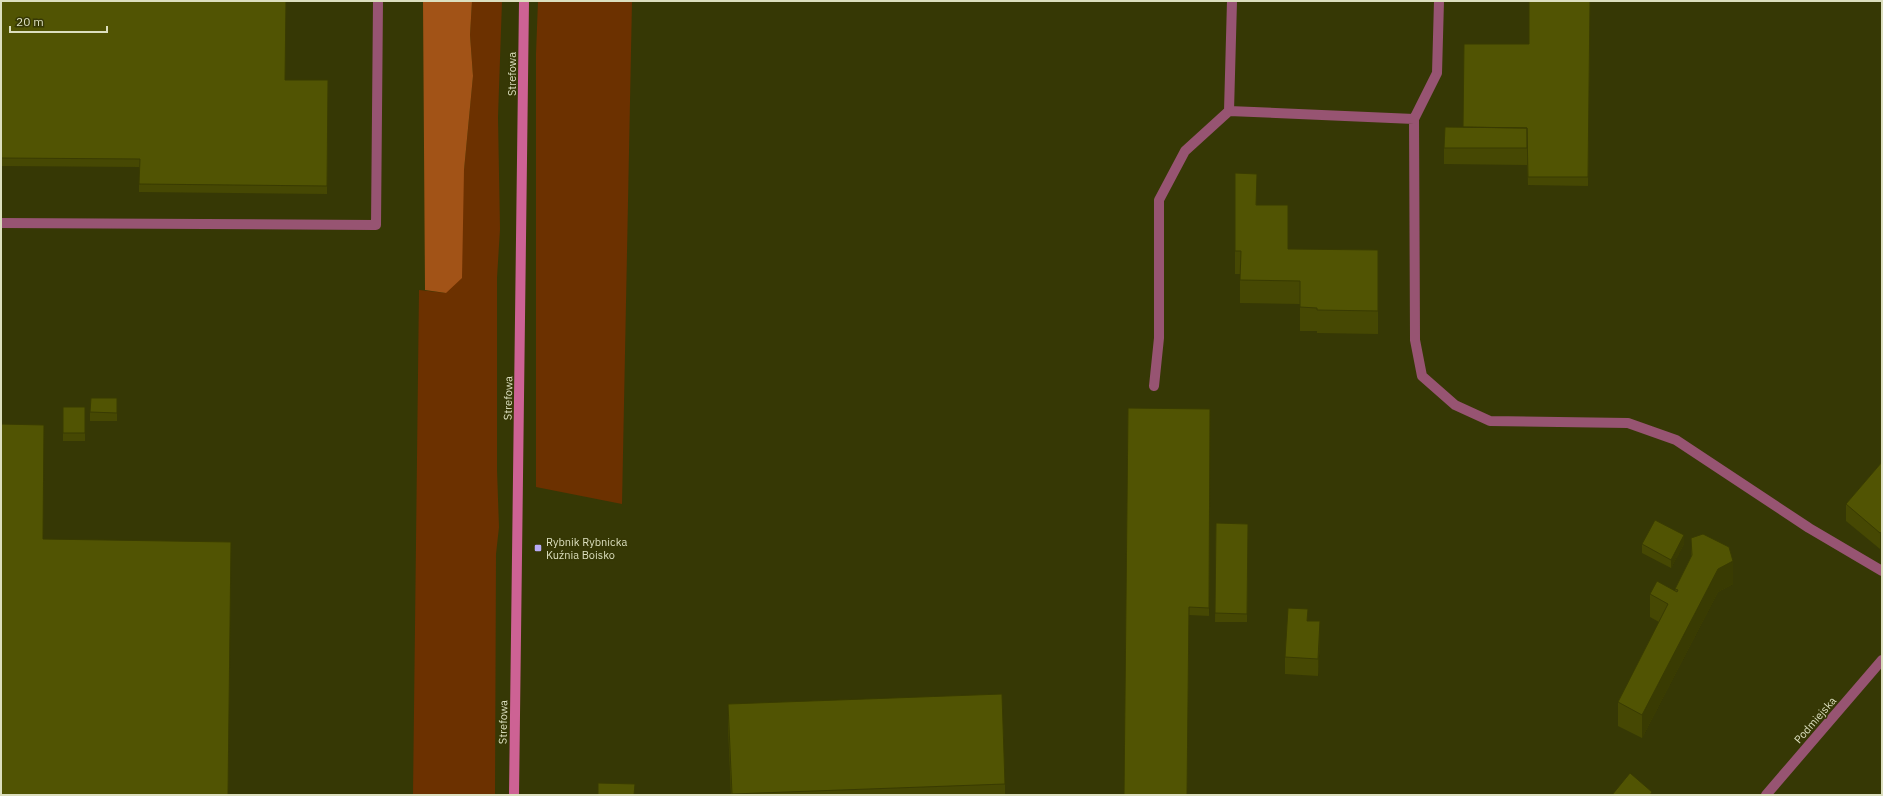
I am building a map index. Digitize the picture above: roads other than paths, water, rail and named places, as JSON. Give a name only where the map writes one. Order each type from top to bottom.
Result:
[{"type":"street","name":"Strefowa","points":[[514,795],[524,1]]},
{"type":"lane","points":[[1,223],[376,225],[378,1]]},
{"type":"lane","points":[[1229,111],[1232,1]]},
{"type":"lane","points":[[1439,1],[1437,73],[1414,119],[1415,340],[1422,376],[1455,405],[1490,421],[1628,423],[1676,440],[1809,528],[1882,571]]},
{"type":"lane","points":[[1154,386],[1159,338],[1159,200],[1185,151],[1229,111],[1414,119]]},
{"type":"lane","name":"Podmiejska","points":[[1766,795],[1882,660]]},
{"type":"place","name":"Rybnik Rybnicka Kuźnia Boisko","points":[[538,548]]}]
